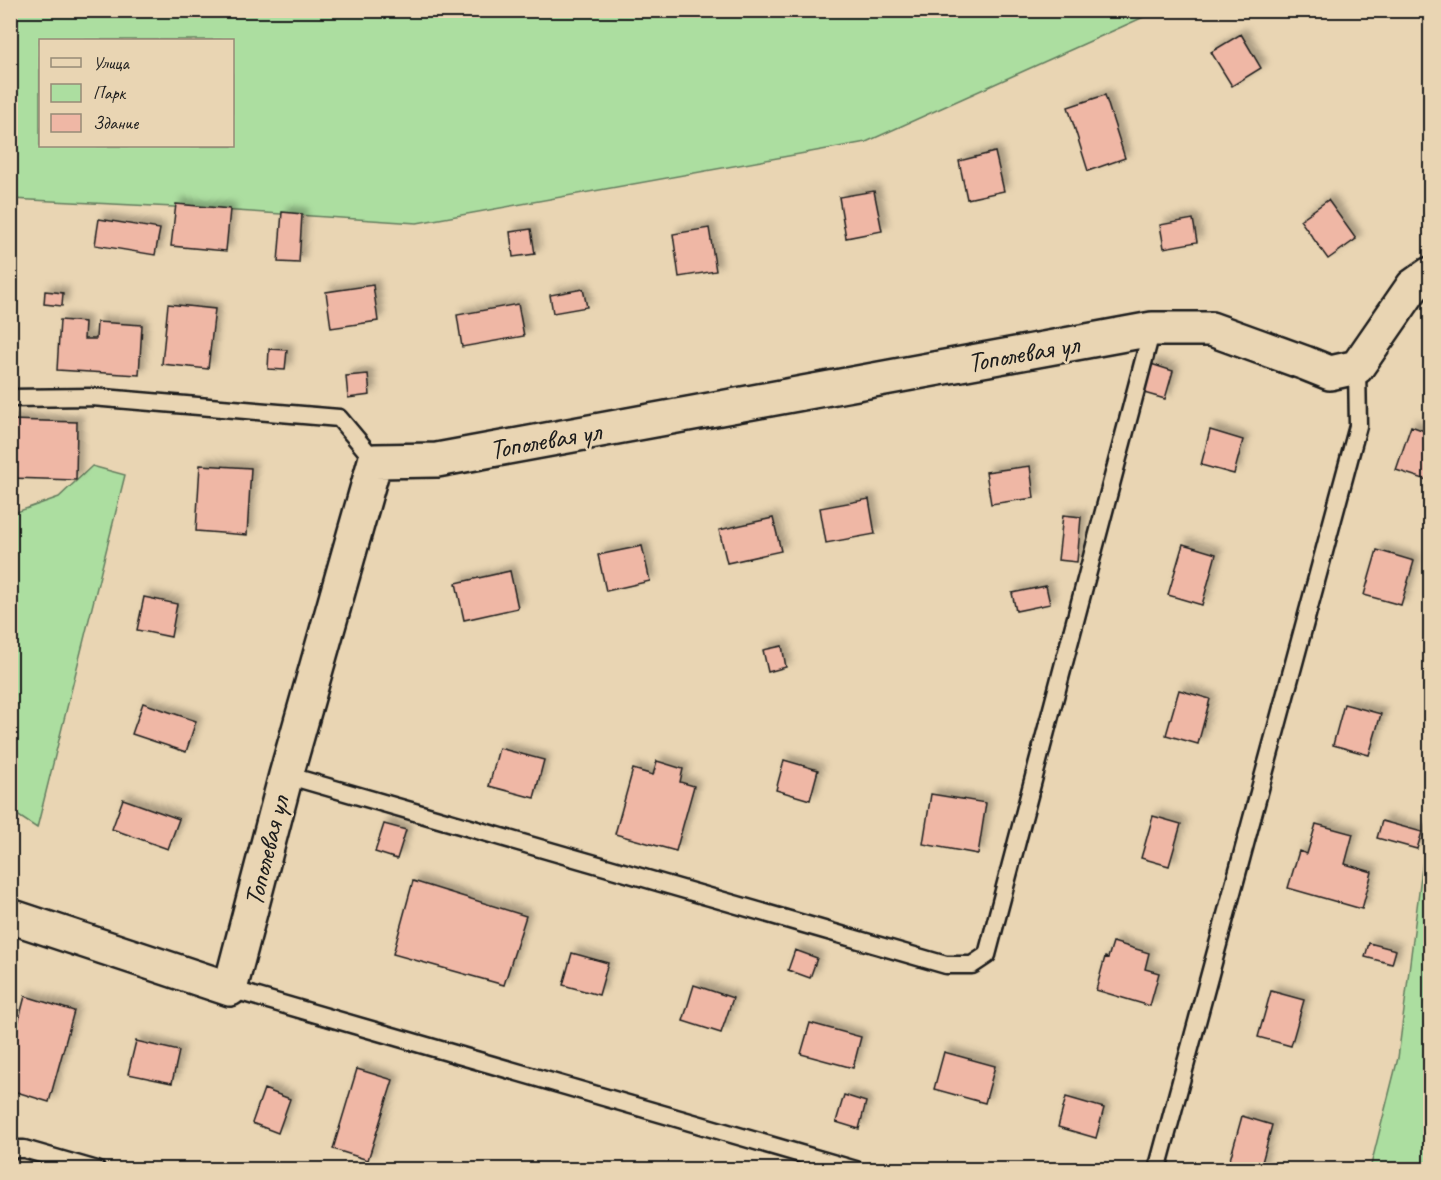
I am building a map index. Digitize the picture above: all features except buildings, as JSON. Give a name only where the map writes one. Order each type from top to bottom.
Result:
[{"type":"street","points":[[1357,367],[1413,286],[1431,274]]},
{"type":"street","name":"Тополевая ул","points":[[230,989],[286,775],[375,462],[437,460],[1152,329],[1212,329],[1330,373],[1357,367]]},
{"type":"street","points":[[10,916],[230,989]]},
{"type":"lane","points":[[286,775],[946,965],[972,965],[987,955],[1152,329]]},
{"type":"lane","points":[[1157,1170],[1358,426],[1357,367]]},
{"type":"lane","points":[[10,398],[92,397],[339,418],[375,462]]},
{"type":"lane","points":[[230,989],[856,1170]]},
{"type":"lane","points":[[10,1149],[24,1149],[97,1170]]},
{"type":"green space","points":[[11,11],[1157,11],[866,142],[417,223],[11,199]]},
{"type":"green space","points":[[92,466],[125,475],[37,828],[11,811],[11,514],[59,497]]},
{"type":"green space","points":[[1430,804],[1430,1169],[1370,1169],[1398,1058]]}]
